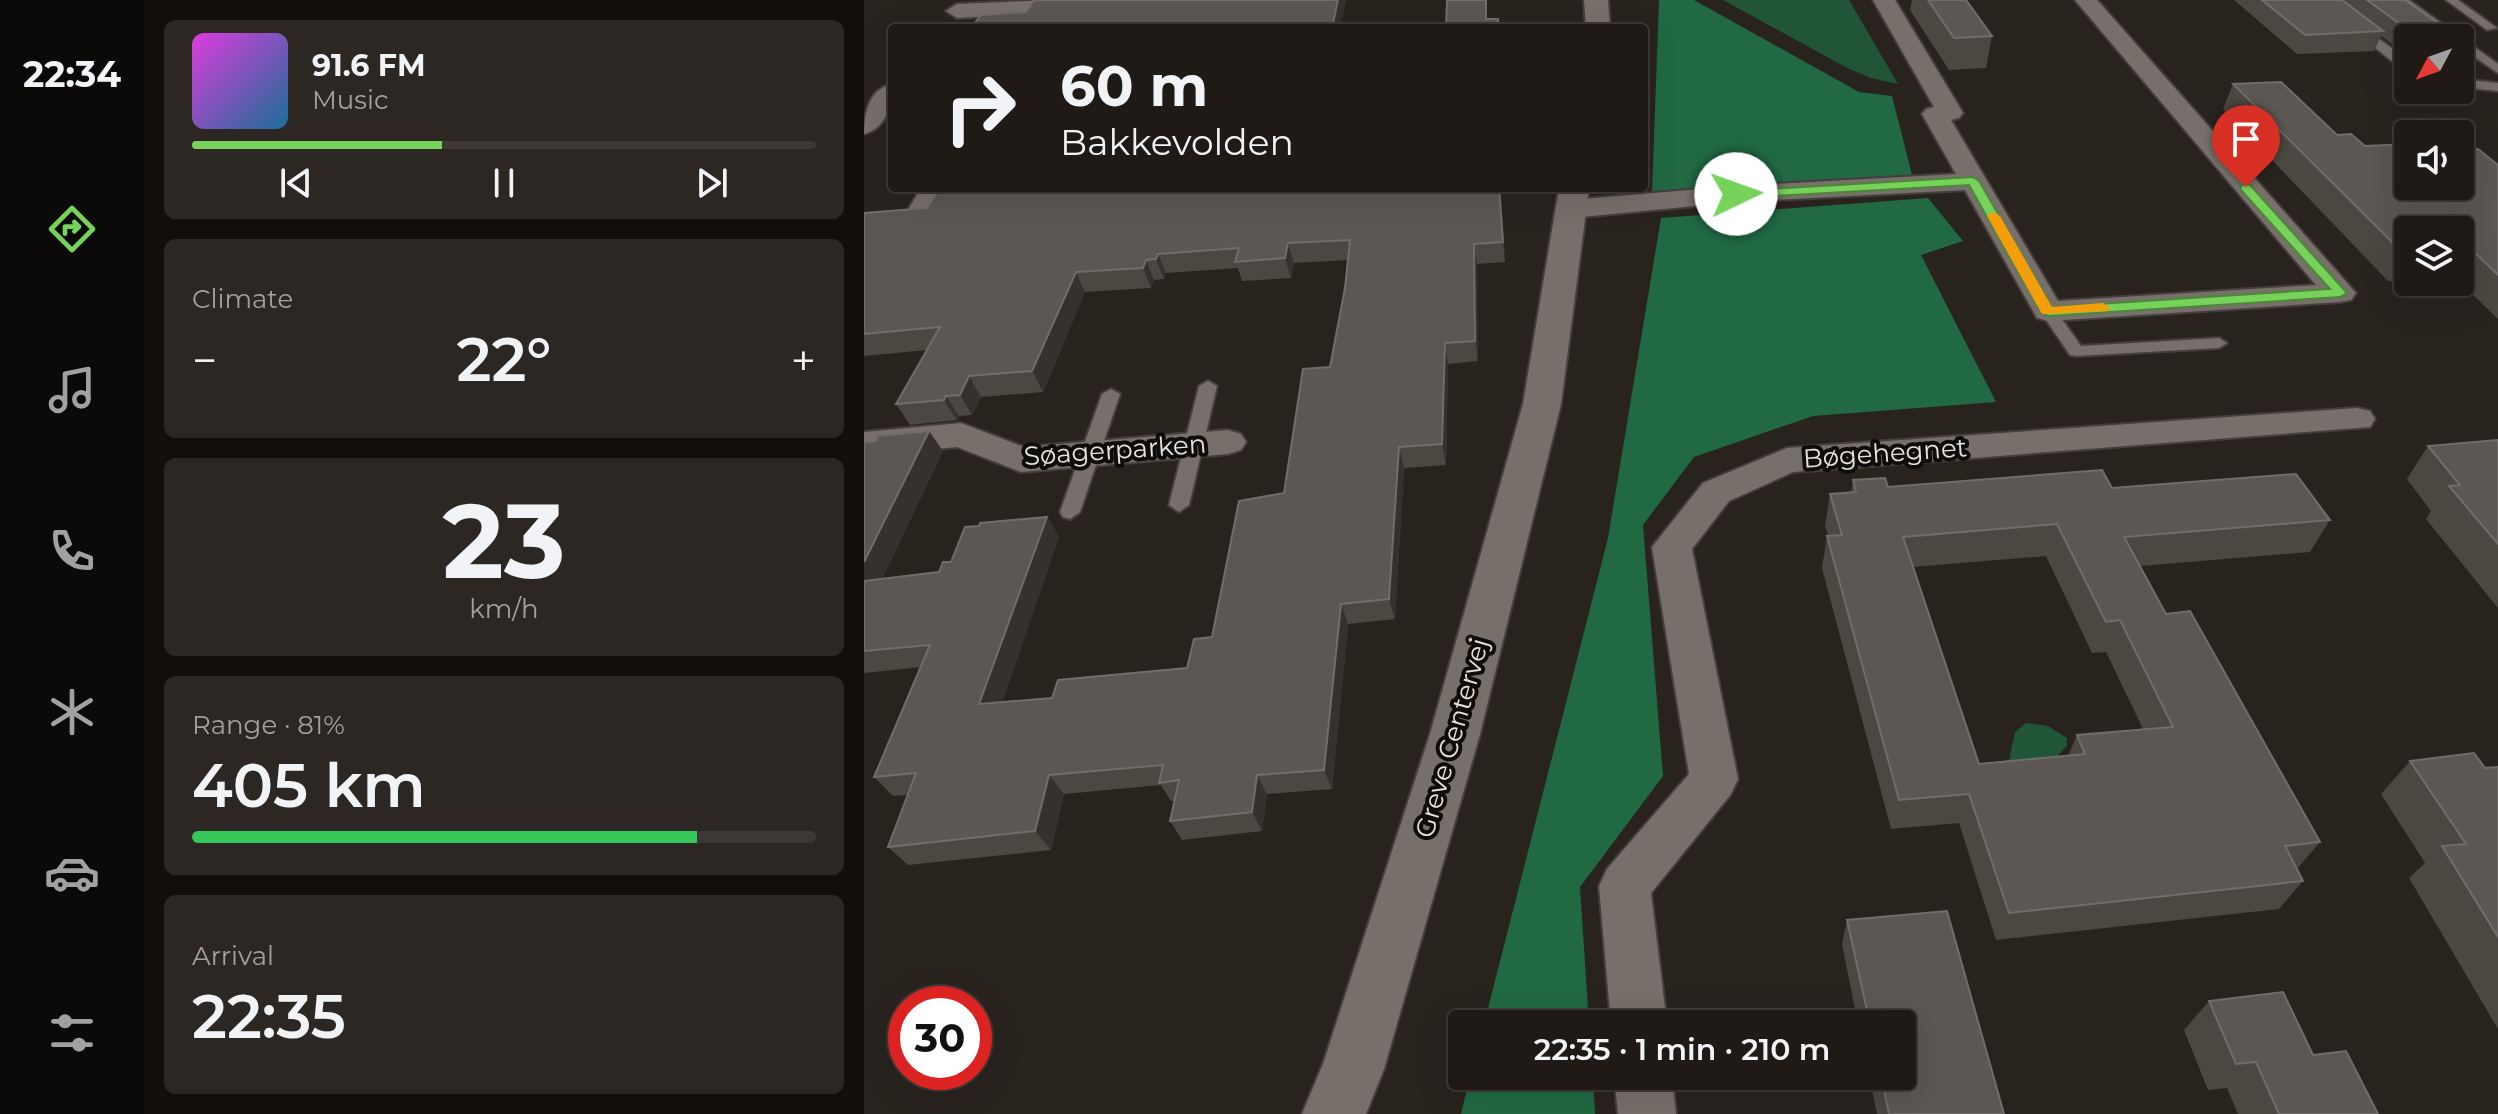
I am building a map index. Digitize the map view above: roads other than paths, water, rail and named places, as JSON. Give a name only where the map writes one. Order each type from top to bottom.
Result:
[{"type":"street","points":[[955,13],[1185,0]]},
{"type":"street","points":[[1596,0],[1598,24]]},
{"type":"street","points":[[1884,1],[1950,113],[1935,114],[2048,311],[2340,293],[2086,0]]},
{"type":"street","points":[[1884,1],[1913,1]]},
{"type":"street","points":[[869,138],[888,99]]},
{"type":"street","points":[[1588,198],[1736,194],[1973,181]]},
{"type":"street","points":[[917,218],[933,192]]},
{"type":"street","name":"Greve Centervej","points":[[1344,1099],[1455,734],[1542,404],[1576,327],[1591,271],[1588,198]]},
{"type":"street","name":"Bøgehegnet","points":[[1638,1010],[1625,886],[1714,779],[1672,547],[1716,492],[1787,460],[2357,419]]},
{"type":"street","name":"Søagerparken","points":[[864,444],[961,435],[1021,460],[1210,444]]},
{"type":"street","points":[[1644,1090],[1647,1114]]},
{"type":"lane","points":[[2402,0],[2435,24]]},
{"type":"lane","points":[[2451,0],[2491,28]]},
{"type":"lane","points":[[2349,21],[2394,58]]},
{"type":"lane","points":[[2474,52],[2498,69]]},
{"type":"lane","points":[[2474,84],[2498,87]]},
{"type":"lane","points":[[2048,311],[2076,351],[2219,343]]},
{"type":"lane","points":[[1179,505],[1210,444],[1208,386]]},
{"type":"lane","points":[[1070,512],[1111,394]]}]
